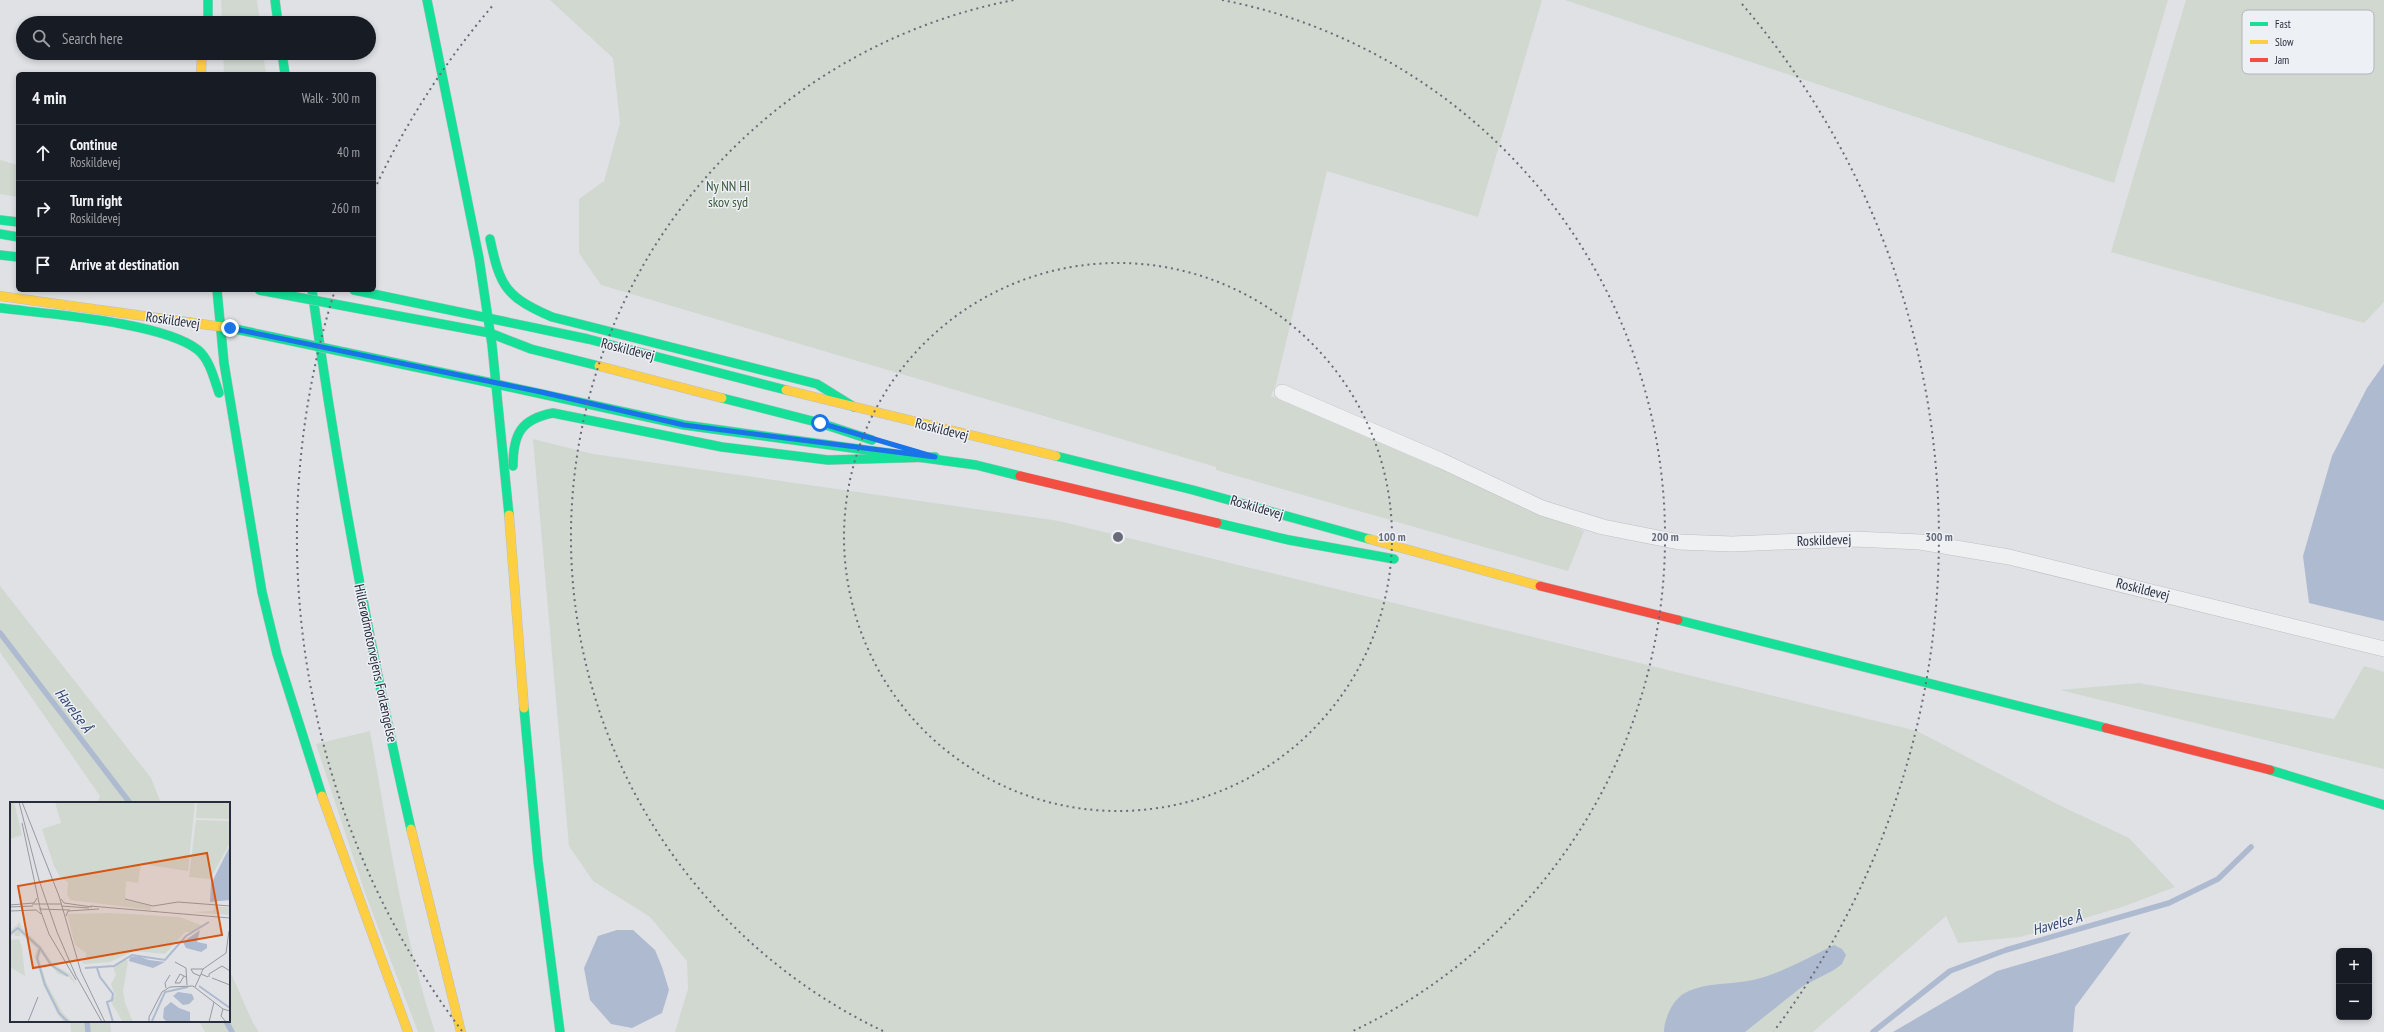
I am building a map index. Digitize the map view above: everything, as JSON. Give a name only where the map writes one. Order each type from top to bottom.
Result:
[{"type":"main road","points":[[275,0],[277,16]]},
{"type":"main road","points":[[427,0],[472,211],[490,333],[491,383],[531,796],[560,1032]]},
{"type":"main road","points":[[207,16],[208,1]]},
{"type":"main road","points":[[201,72],[202,60]]},
{"type":"main road","points":[[209,60],[210,72]]},
{"type":"main road","points":[[283,60],[285,72]]},
{"type":"main road","points":[[0,220],[16,222]]},
{"type":"main road","points":[[487,228],[499,279],[506,291],[526,306],[552,317],[816,384],[854,407]]},
{"type":"main road","points":[[0,234],[16,237]]},
{"type":"main road","points":[[0,255],[16,257]]},
{"type":"main road","points":[[216,292],[224,363],[262,592]]},
{"type":"main road","name":"Roskildevej","points":[[270,292],[490,333],[531,349],[820,423],[935,457],[1052,482],[1290,540],[1404,561]]},
{"type":"main road","name":"Hillerødmotorvejens Forlængelse","points":[[312,292],[322,363],[371,646],[436,939],[461,1032]]},
{"type":"main road","name":"Roskildevej","points":[[364,292],[487,316],[595,341],[854,407],[1193,490],[1527,583],[1901,675],[2273,771],[2384,805]]},
{"type":"main road","name":"Roskildevej","points":[[0,296],[221,326],[684,425],[935,457]]},
{"type":"main road","points":[[0,308],[165,334],[184,340],[198,349],[213,374],[222,407],[246,540],[262,592],[277,654],[332,827],[408,1032]]},
{"type":"main road","points":[[523,701],[526,627],[512,447],[519,431],[527,422],[543,414],[553,413],[722,447],[828,460],[935,457]]},
{"type":"main road","name":"Roskildevej","points":[[1428,565],[1527,583]]},
{"type":"main road","name":"Roskildevej","points":[[2273,771],[2350,784]]},
{"type":"street","name":"Roskildevej","points":[[1282,392],[1440,460],[1542,508],[1603,527],[1679,542],[1732,544],[1855,539],[1920,542],[2009,557],[2384,649]]},
{"type":"green space","points":[[221,0],[257,0],[259,16],[222,16]]},
{"type":"green space","name":"Ny NN HI skov syd","points":[[550,0],[1542,0],[1478,217],[1327,171],[1276,384],[1271,396],[1584,531],[1568,571],[1216,470],[1216,467],[601,285],[579,253],[579,199],[604,181],[620,123],[613,58]]},
{"type":"green space","points":[[1565,0],[2168,0],[2114,183]]},
{"type":"green space","points":[[2186,0],[2384,0],[2384,302],[2364,323],[2111,252]]},
{"type":"green space","points":[[223,60],[264,60],[266,72],[224,72]]},
{"type":"green space","points":[[0,160],[16,164],[16,197],[0,194]]},
{"type":"green space","points":[[533,439],[593,454],[1059,521],[1917,731],[2061,806],[2129,838],[2175,887],[2122,907],[2020,937],[1958,943],[1946,916],[1813,1032],[675,1032],[688,989],[687,961],[650,917],[593,881],[569,846]]},
{"type":"green space","points":[[0,586],[151,778],[161,802],[97,802],[100,796],[0,652]]},
{"type":"green space","points":[[2364,666],[2384,672],[2384,769],[2060,690],[2139,683],[2334,719]]},
{"type":"green space","points":[[370,731],[405,921],[435,1032],[418,1032],[365,893],[316,744]]},
{"type":"green space","points":[[230,971],[253,1023],[259,1032],[205,1032],[200,1022],[230,1022]]},
{"type":"green space","points":[[70,1022],[110,1022],[111,1032],[71,1032]]},
{"type":"water","points":[[2384,364],[2384,621],[2309,603],[2303,556],[2332,456],[2367,388]]},
{"type":"water","points":[[617,930],[633,930],[655,950],[669,990],[662,1013],[632,1028],[611,1024],[590,1000],[584,968],[598,936]]},
{"type":"water","points":[[2131,932],[2075,1007],[2073,1032],[1893,1032],[1997,971]]},
{"type":"water","points":[[1834,945],[1842,949],[1846,955],[1842,964],[1834,970],[1803,986],[1745,1032],[1664,1032],[1667,1016],[1670,1010],[1677,1000],[1685,993],[1701,987],[1745,982],[1764,977],[1795,965]]},
{"type":"waterway","name":"Havelse Å","points":[[0,633],[129,802]]},
{"type":"waterway","name":"Havelse Å","points":[[1873,1032],[1950,971],[2006,950],[2169,903],[2218,879],[2251,847]]},
{"type":"waterway","points":[[87,1022],[88,1032]]},
{"type":"waterway","name":"Havelse Å","points":[[227,1022],[232,1032]]},
{"type":"traffic: fast","points":[[208,0],[208,16]]},
{"type":"traffic: fast","points":[[275,0],[277,16]]},
{"type":"traffic: fast","points":[[427,0],[479,258],[492,345],[509,515]]},
{"type":"traffic: fast","points":[[283,60],[285,72]]},
{"type":"traffic: fast","points":[[0,220],[16,222]]},
{"type":"traffic: fast","points":[[0,234],[16,237]]},
{"type":"traffic: fast","points":[[490,239],[497,269],[508,288],[524,303],[552,317],[817,384],[854,407]]},
{"type":"traffic: fast","points":[[0,255],[16,257]]},
{"type":"traffic: fast","points":[[217,292],[224,363],[262,592],[277,654],[322,796]]},
{"type":"traffic: fast","points":[[270,292],[366,310]]},
{"type":"traffic: fast","points":[[312,292],[332,425],[368,628],[411,829]]},
{"type":"traffic: fast","points":[[364,292],[588,339],[786,390]]},
{"type":"traffic: fast","points":[[0,308],[104,321],[159,332],[181,340],[198,350],[206,359],[219,393]]},
{"type":"traffic: fast","points":[[366,310],[490,333],[531,349],[599,366]]},
{"type":"traffic: fast","points":[[230,328],[487,382]]},
{"type":"traffic: fast","points":[[487,382],[684,425],[976,465],[1020,476]]},
{"type":"traffic: fast","points":[[722,398],[820,423],[872,440]]},
{"type":"traffic: fast","points":[[513,466],[515,445],[521,430],[533,419],[553,413],[722,447],[828,460],[935,457]]},
{"type":"traffic: fast","points":[[1056,456],[1193,490],[1369,539]]},
{"type":"traffic: fast","points":[[1217,523],[1289,540],[1394,559]]},
{"type":"traffic: fast","points":[[1678,620],[2106,728]]},
{"type":"traffic: fast","points":[[524,708],[538,861],[560,1032]]},
{"type":"traffic: fast","points":[[2270,770],[2384,805]]},
{"type":"traffic: slow","points":[[201,72],[202,60]]},
{"type":"traffic: slow","points":[[0,296],[230,328]]},
{"type":"traffic: slow","points":[[599,366],[722,398]]},
{"type":"traffic: slow","points":[[786,390],[1056,456]]},
{"type":"traffic: slow","points":[[509,515],[524,708]]},
{"type":"traffic: slow","points":[[1369,539],[1540,586]]},
{"type":"traffic: slow","points":[[322,796],[408,1032]]},
{"type":"traffic: slow","points":[[411,829],[461,1032]]},
{"type":"traffic: jam","points":[[1020,476],[1217,523]]},
{"type":"traffic: jam","points":[[1540,586],[1678,620]]},
{"type":"traffic: jam","points":[[2106,728],[2270,770]]},
{"type":"route","points":[[230,328],[541,392],[684,425],[784,439],[935,457],[878,442],[820,423]]}]
